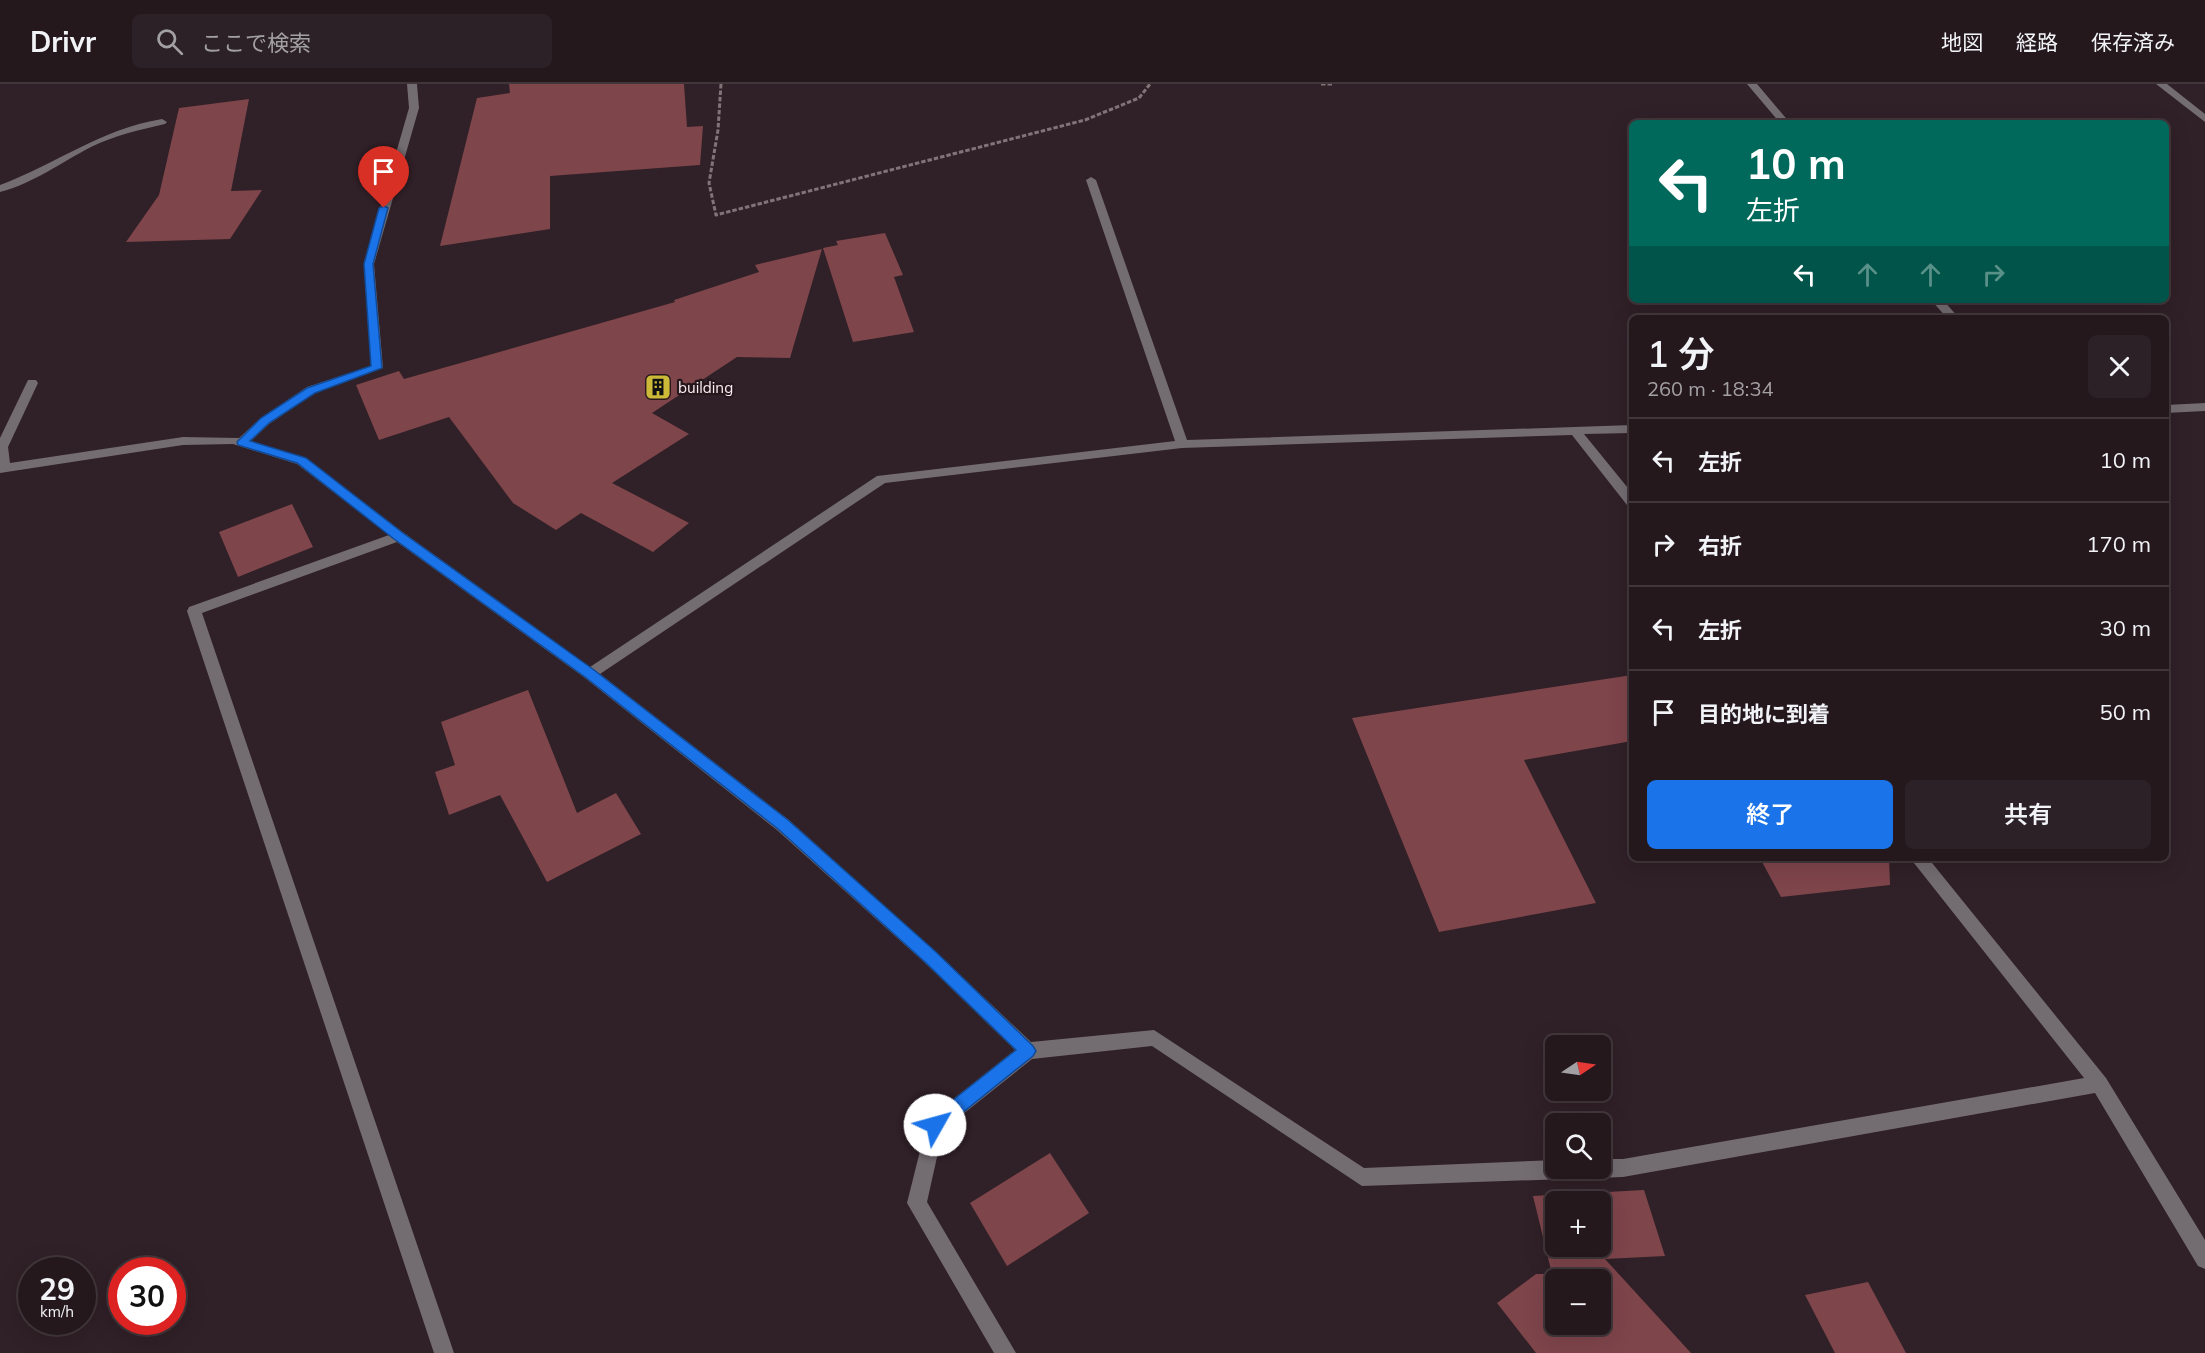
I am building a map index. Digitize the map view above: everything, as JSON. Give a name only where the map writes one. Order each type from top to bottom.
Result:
[{"type":"street","points":[[242,442],[265,421],[311,390],[377,368],[369,264],[414,108],[412,84]]},
{"type":"street","points":[[1752,84],[1782,120]]},
{"type":"street","points":[[2161,84],[2205,119]]},
{"type":"street","points":[[0,189],[36,175],[88,145],[136,126],[162,122]]},
{"type":"street","points":[[1091,180],[1182,444]]},
{"type":"street","points":[[1940,303],[1950,315]]},
{"type":"street","points":[[32,383],[2,447],[2,469],[183,441],[234,440],[302,460],[399,536],[590,674],[783,825],[930,957],[1028,1051]]},
{"type":"street","points":[[2169,409],[2205,407]]},
{"type":"street","points":[[590,674],[882,478],[1182,444],[1629,429]]},
{"type":"street","points":[[1575,431],[1629,498]]},
{"type":"street","points":[[399,536],[194,611],[444,1353]]},
{"type":"street","points":[[1920,861],[2100,1084],[2205,1259]]},
{"type":"street","points":[[1006,1353],[916,1203],[935,1125],[1028,1051],[1154,1038],[1362,1178],[1545,1170]]},
{"type":"street","points":[[1611,1168],[1623,1168],[2100,1084]]},
{"type":"path","points":[[721,84],[718,130],[709,183],[716,215],[1085,120],[1139,98],[1150,84]]},
{"type":"path","points":[[1321,84],[1333,84]]},
{"type":"building","points":[[509,84],[684,84],[687,127],[703,126],[700,165],[550,176],[550,229],[440,246],[477,98],[510,93]]},
{"type":"building","points":[[249,99],[231,191],[262,190],[230,239],[126,242],[159,195],[179,108]]},
{"type":"building","points":[[885,233],[903,275],[894,277],[914,332],[853,342],[823,248],[838,245],[836,241]]},
{"type":"building","points":[[822,249],[790,358],[737,357],[652,413],[689,434],[612,483],[689,523],[653,552],[581,513],[556,530],[513,503],[449,417],[379,440],[356,385],[399,371],[404,379],[675,302],[674,300],[759,272],[755,265]]},
{"type":"building","points":[[292,504],[313,547],[238,577],[219,532]]},
{"type":"building","points":[[1629,675],[1629,742],[1524,760],[1596,903],[1439,932],[1352,718]]},
{"type":"building","points":[[528,690],[577,813],[616,793],[641,834],[547,882],[500,795],[449,815],[435,772],[455,765],[441,722]]},
{"type":"building","points":[[1762,861],[1889,861],[1890,885],[1781,897]]},
{"type":"building","points":[[1050,1153],[1089,1213],[1007,1266],[970,1203]]},
{"type":"building","points":[[1644,1190],[1665,1256],[1605,1259],[1691,1353],[1536,1353],[1497,1303],[1536,1274],[1545,1274],[1545,1335],[1611,1335],[1611,1269],[1551,1269],[1548,1257],[1611,1257],[1611,1192]]},
{"type":"building","points":[[1545,1195],[1545,1245],[1533,1196]]},
{"type":"building","points":[[1868,1282],[1906,1353],[1835,1353],[1805,1295]]},
{"type":"place","name":"building","points":[[658,387]]},
{"type":"route","points":[[384,208],[369,264],[377,368],[311,390],[265,421],[242,442],[302,460],[399,536],[590,674],[783,825],[930,957],[1028,1051],[935,1125]]}]
